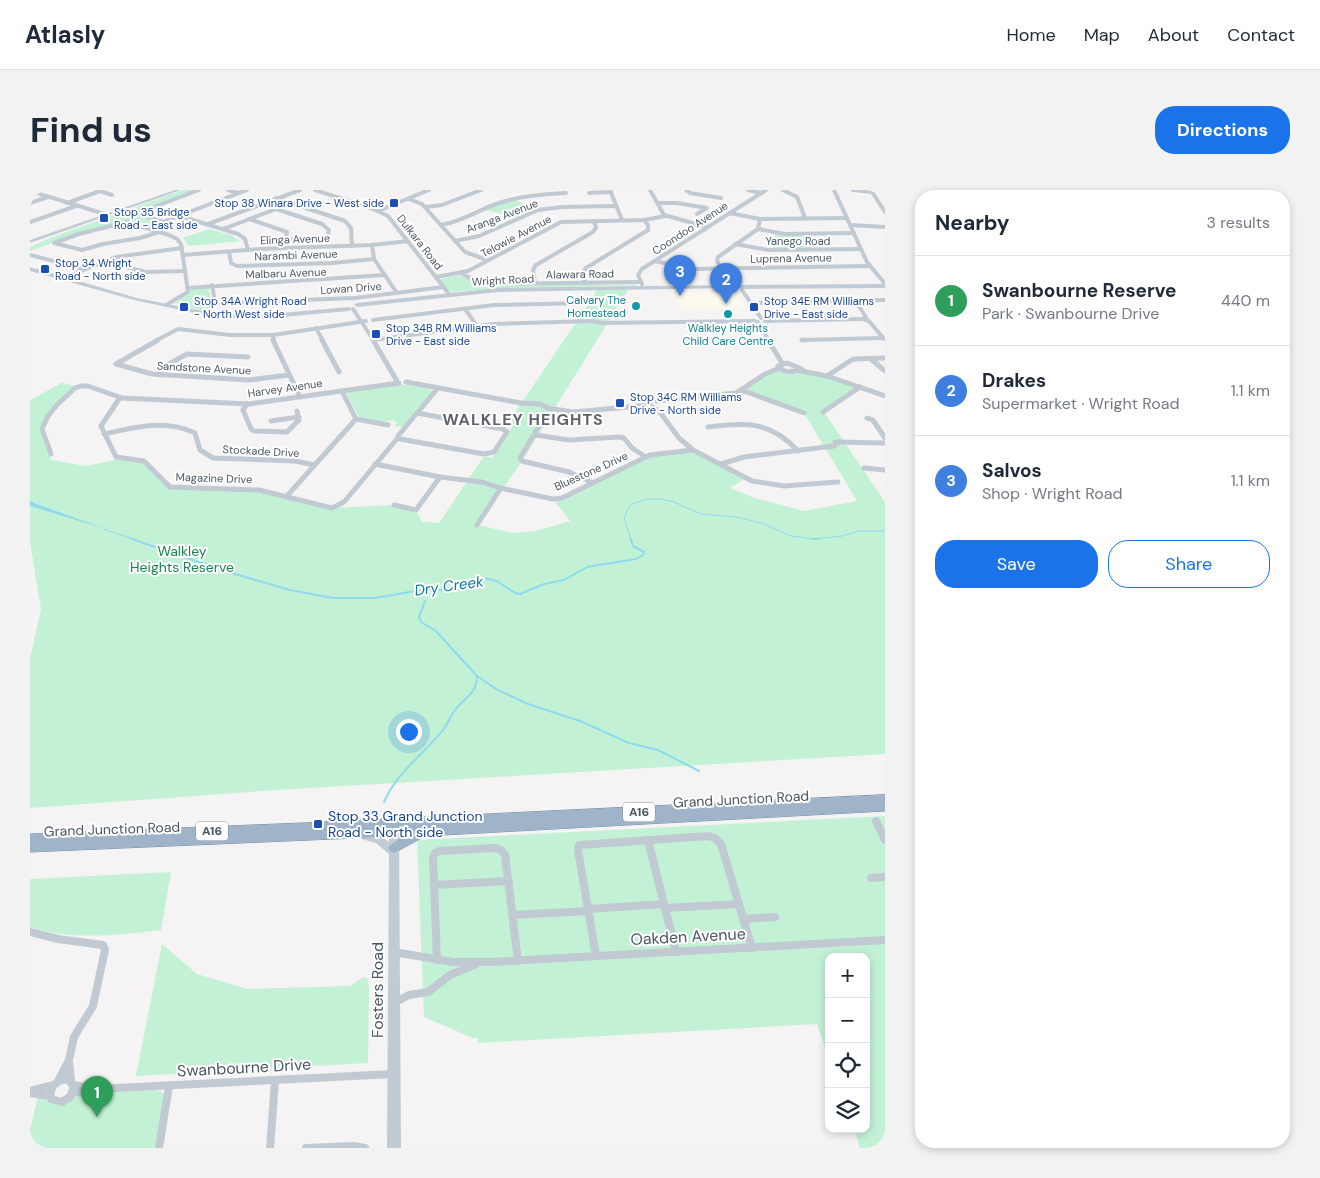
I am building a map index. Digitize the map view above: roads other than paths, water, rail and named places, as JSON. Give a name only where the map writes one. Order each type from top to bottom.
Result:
[{"type":"highway","name":"Grand Junction Road","points":[[30,839],[394,828],[885,799]]},
{"type":"highway","name":"Grand Junction Road","points":[[30,847],[358,834],[394,828],[423,831],[885,807]]},
{"type":"highway","points":[[394,850],[423,831]]},
{"type":"main road","points":[[31,243],[179,190]]},
{"type":"main road","points":[[880,190],[885,198]]},
{"type":"main road","name":"Wright Road","points":[[30,267],[150,301],[227,317],[272,316],[354,307],[412,298],[513,289],[642,286],[739,290],[797,286]]},
{"type":"main road","name":"Wright Road","points":[[776,287],[885,286]]},
{"type":"main road","points":[[739,290],[776,287]]},
{"type":"main road","name":"Fosters Road","points":[[394,828],[394,1148]]},
{"type":"main road","points":[[358,834],[379,840],[394,850]]},
{"type":"street","points":[[163,222],[138,213],[200,190]]},
{"type":"street","points":[[228,190],[239,193]]},
{"type":"street","points":[[147,228],[247,190]]},
{"type":"street","points":[[208,224],[300,190]]},
{"type":"street","name":"Dulkara Road","points":[[315,190],[378,210],[390,217],[449,294]]},
{"type":"street","points":[[378,210],[429,190]]},
{"type":"street","points":[[425,207],[442,205],[481,190]]},
{"type":"street","points":[[650,190],[661,212],[666,216],[707,227]]},
{"type":"street","points":[[686,190],[690,193],[721,198]]},
{"type":"street","points":[[748,190],[761,193]]},
{"type":"street","name":"Coondoo Avenue","points":[[642,286],[638,276],[639,271],[766,190]]},
{"type":"street","points":[[783,190],[796,195],[805,218]]},
{"type":"street","points":[[834,190],[870,266],[885,286]]},
{"type":"street","points":[[853,190],[872,192],[885,212]]},
{"type":"street","points":[[30,191],[108,216]]},
{"type":"street","points":[[67,203],[98,191],[112,195]]},
{"type":"street","points":[[588,193],[610,191],[622,220]]},
{"type":"street","points":[[440,224],[459,221],[492,206],[511,200],[542,194],[565,192],[570,207]]},
{"type":"street","points":[[30,203],[48,197]]},
{"type":"street","points":[[276,198],[345,222],[351,228],[352,246]]},
{"type":"street","points":[[409,199],[420,202],[465,252],[487,260]]},
{"type":"street","points":[[657,203],[677,203],[707,209],[697,214]]},
{"type":"street","points":[[30,222],[77,206]]},
{"type":"street","name":"Aranga Avenue","points":[[454,241],[477,237],[531,212],[570,207],[616,206]]},
{"type":"street","points":[[223,229],[272,210],[280,210],[326,226],[329,230],[328,237]]},
{"type":"street","points":[[729,213],[760,219],[847,218]]},
{"type":"street","points":[[180,216],[243,237],[248,250]]},
{"type":"street","name":"Telowie Avenue","points":[[436,277],[461,273],[559,223],[644,220],[666,216]]},
{"type":"street","points":[[249,219],[287,232],[286,239]]},
{"type":"street","points":[[758,229],[760,219]]},
{"type":"street","points":[[585,283],[583,272],[586,268],[648,230],[648,225],[644,220]]},
{"type":"street","points":[[535,283],[533,270],[536,265],[593,232],[596,229],[594,221]]},
{"type":"street","points":[[158,232],[140,238],[103,244],[82,250],[55,244],[79,234],[128,222],[147,228],[158,232],[177,239],[182,248],[188,288],[186,295],[166,305]]},
{"type":"street","points":[[850,225],[885,227]]},
{"type":"street","points":[[722,268],[718,258],[758,229],[784,234],[854,233]]},
{"type":"street","points":[[303,238],[328,237],[333,239]]},
{"type":"street","points":[[277,240],[294,239]]},
{"type":"street","name":"Elinga Avenue","points":[[183,256],[248,250],[372,245],[408,241]]},
{"type":"street","name":"Yanego Road","points":[[735,244],[771,250],[861,249]]},
{"type":"street","points":[[372,245],[374,259],[397,293]]},
{"type":"street","points":[[66,278],[102,262],[127,254],[182,248]]},
{"type":"street","name":"Narambi Avenue","points":[[229,252],[231,264],[237,266],[332,263],[374,259]]},
{"type":"street","points":[[30,255],[85,269]]},
{"type":"street","name":"Luprena Avenue","points":[[654,261],[684,268],[870,266]]},
{"type":"street","points":[[102,262],[148,273],[185,271]]},
{"type":"street","name":"Alawara Road","points":[[461,273],[476,281],[487,283],[585,283],[642,286]]},
{"type":"street","name":"Malbaru Avenue","points":[[188,288],[212,285],[342,280],[385,275]]},
{"type":"street","points":[[877,275],[885,275]]},
{"type":"street","name":"Lowan Drive","points":[[212,285],[215,301],[218,302],[350,298],[444,287]]},
{"type":"street","points":[[739,290],[759,320],[783,366]]},
{"type":"street","points":[[739,290],[759,320]]},
{"type":"street","points":[[756,303],[769,301],[856,302],[885,300]]},
{"type":"street","points":[[856,302],[866,317],[863,319]]},
{"type":"street","points":[[373,320],[494,305],[587,303]]},
{"type":"street","points":[[354,307],[375,340],[395,379],[400,382]]},
{"type":"street","points":[[465,309],[477,326]]},
{"type":"street","points":[[375,340],[497,323],[863,319],[869,320],[884,339]]},
{"type":"street","points":[[300,397],[272,337],[273,335],[364,322]]},
{"type":"street","points":[[316,328],[339,372]]},
{"type":"street","name":"Sandstone Avenue","points":[[273,335],[230,335],[178,329],[117,362],[118,366],[147,374],[249,380],[289,375]]},
{"type":"street","points":[[802,340],[884,339]]},
{"type":"street","points":[[161,375],[167,365],[188,354],[248,357]]},
{"type":"street","points":[[827,376],[853,359],[885,358]]},
{"type":"street","points":[[871,359],[880,370],[885,371]]},
{"type":"street","points":[[783,366],[797,369]]},
{"type":"street","points":[[741,390],[783,366],[827,376],[885,396]]},
{"type":"street","name":"Harvey Avenue","points":[[51,454],[42,429],[48,416],[75,388],[88,386],[122,398],[247,404],[400,382],[573,412],[649,405],[651,400],[658,405],[679,400],[734,393],[741,390]]},
{"type":"street","points":[[824,412],[860,387]]},
{"type":"street","points":[[375,464],[437,389]]},
{"type":"street","points":[[741,390],[804,413]]},
{"type":"street","points":[[342,391],[356,419]]},
{"type":"street","points":[[104,434],[101,428],[102,422],[119,399],[122,398]]},
{"type":"street","points":[[247,404],[243,410],[251,429],[254,431],[287,432],[299,420],[297,412]]},
{"type":"street","points":[[649,405],[658,405],[670,428],[693,450],[714,462],[722,464],[744,457],[823,448],[836,445],[839,442],[885,443]]},
{"type":"street","points":[[398,438],[484,454],[494,452],[507,432],[417,413]]},
{"type":"street","points":[[270,421],[299,417]]},
{"type":"street","points":[[866,418],[874,420],[885,438]]},
{"type":"street","points":[[356,419],[388,424]]},
{"type":"street","points":[[286,497],[356,419]]},
{"type":"street","points":[[708,427],[739,422],[753,424],[787,437],[798,451]]},
{"type":"street","name":"Stockade Drive","points":[[104,434],[150,425],[178,426],[195,433],[200,450],[213,458],[295,461],[314,465]]},
{"type":"street","points":[[540,426],[520,458],[522,461],[569,472],[593,483]]},
{"type":"street","points":[[617,429],[620,437]]},
{"type":"street","name":"Magazine Drive","points":[[104,434],[116,457],[144,461],[170,487],[259,490],[332,508],[344,502],[375,464]]},
{"type":"street","points":[[536,435],[569,440],[620,437],[624,438],[632,448],[646,457]]},
{"type":"street","name":"Bluestone Drive","points":[[375,464],[553,499],[562,498],[646,457],[693,450]]},
{"type":"street","points":[[722,464],[726,469],[752,481],[767,484],[784,486],[838,482]]},
{"type":"street","points":[[864,468],[885,470]]},
{"type":"street","points":[[394,505],[416,510],[440,477]]},
{"type":"street","points":[[477,525],[499,487]]},
{"type":"street","points":[[876,821],[885,840]]},
{"type":"street","points":[[596,956],[578,850],[579,845],[708,836],[715,838],[721,844],[752,948]]},
{"type":"street","points":[[648,840],[676,952]]},
{"type":"street","points":[[437,960],[433,858],[435,853],[440,851],[495,848],[502,850],[506,854],[518,960]]},
{"type":"street","points":[[871,878],[885,877]]},
{"type":"street","points":[[434,885],[508,882]]},
{"type":"street","points":[[512,915],[664,906],[739,904]]},
{"type":"street","points":[[743,919],[776,918]]},
{"type":"street","points":[[30,932],[64,940],[94,942],[103,945],[105,950],[93,1006],[74,1037],[69,1060],[72,1086],[66,1100],[58,1102],[51,1099],[50,1096],[30,1092]]},
{"type":"street","name":"Oakden Avenue","points":[[492,962],[885,940]]},
{"type":"street","points":[[394,952],[437,960],[492,962]]},
{"type":"street","points":[[394,1003],[409,995],[428,992],[450,975],[472,965],[492,962]]},
{"type":"street","points":[[50,1096],[55,1083],[69,1060]]},
{"type":"street","name":"Swanbourne Drive","points":[[72,1086],[96,1089],[393,1074]]},
{"type":"street","points":[[30,1092],[65,1079],[72,1086]]},
{"type":"street","points":[[270,1148],[274,1080]]},
{"type":"street","points":[[159,1148],[169,1086]]},
{"type":"street","points":[[306,1148],[354,1146],[365,1148]]},
{"type":"water","points":[[30,501],[34,503],[106,529],[30,506]]},
{"type":"waterway","name":"Dry Creek","points":[[631,540],[624,517],[631,504],[648,499],[674,502],[701,514],[737,517],[761,523],[791,536],[815,539]]},
{"type":"waterway","name":"Dry Creek","points":[[104,529],[136,540]]},
{"type":"waterway","name":"Dry Creek","points":[[815,539],[842,536],[859,531],[885,531]]},
{"type":"waterway","name":"Dry Creek","points":[[132,539],[228,572],[290,590],[333,598],[375,598],[421,590],[448,590],[473,579],[485,578],[497,581],[515,593],[520,594],[544,584],[564,580],[587,567],[636,559],[643,555],[644,552],[633,546],[631,539]]},
{"type":"waterway","points":[[425,601],[419,617],[421,622],[436,631],[477,676]]},
{"type":"waterway","points":[[384,802],[389,791],[403,773],[443,730],[455,710],[472,692],[477,676]]},
{"type":"waterway","points":[[477,676],[496,689],[528,704],[580,721],[629,743],[658,750],[699,771]]},
{"type":"place","name":"Stop 38 Winara Drive - West side","points":[[394,203]]},
{"type":"place","name":"Stop 35 Bridge Road - East side","points":[[104,218]]},
{"type":"place","name":"Stop 34 Wright Road - North side","points":[[45,269]]},
{"type":"place","name":"Salvos","points":[[680,296]]},
{"type":"place","name":"Drakes","points":[[726,304]]},
{"type":"place","name":"Calvary The Homestead","points":[[636,306]]},
{"type":"place","name":"Stop 34A Wright Road - North West side","points":[[184,307]]},
{"type":"place","name":"Stop 34E RM Williams Drive - East side","points":[[754,307]]},
{"type":"place","name":"Walkley Heights Child Care Centre","points":[[728,314]]},
{"type":"place","name":"Stop 34B RM Williams Drive - East side","points":[[376,334]]},
{"type":"place","name":"Stop 34C RM Williams Drive - North side","points":[[620,403]]},
{"type":"place","name":"Stop 33 Grand Junction Road - North side","points":[[318,824]]},
{"type":"place","name":"Swanbourne Reserve","points":[[97,1117]]},
{"type":"district","name":"WALKLEY HEIGHTS","points":[[523,419]]},
{"type":"park label","name":"Walkley Heights Reserve","points":[[182,560]]}]
